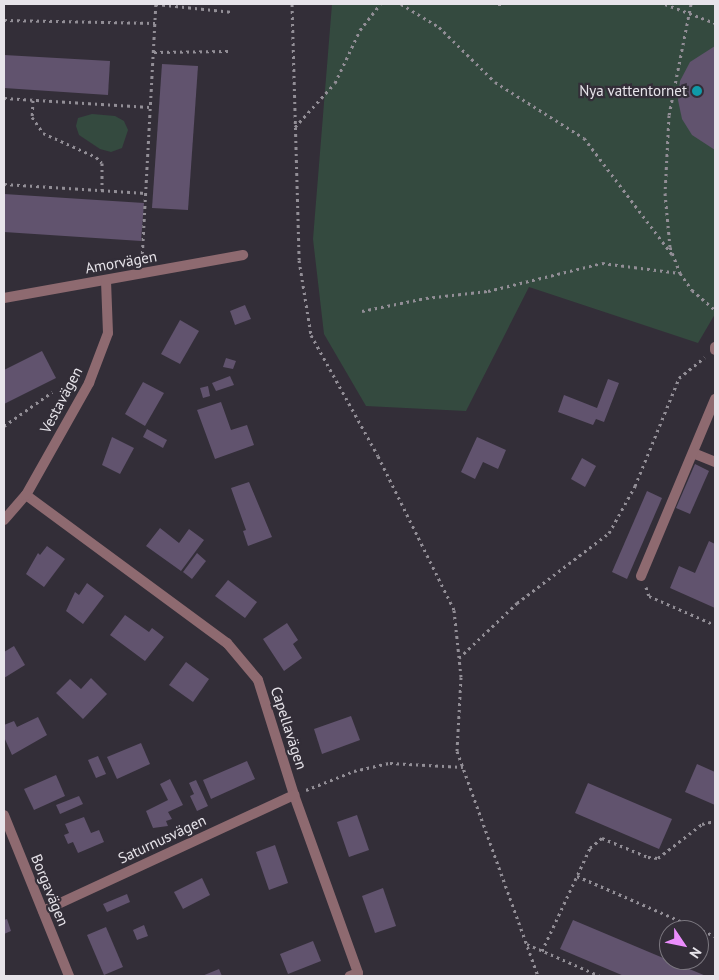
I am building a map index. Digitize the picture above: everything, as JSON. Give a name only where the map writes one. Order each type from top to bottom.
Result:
[{"type":"street","name":"Amorvägen","points":[[4,298],[243,255]]},
{"type":"street","name":"Vestavägen","points":[[4,520],[26,495],[89,383],[108,333],[106,280]]},
{"type":"street","points":[[641,576],[715,399]]},
{"type":"street","points":[[693,453],[715,462]]},
{"type":"street","name":"Capellavägen","points":[[26,495],[227,643],[258,680],[294,794],[358,973],[350,976]]},
{"type":"street","name":"Saturnusvägen","points":[[43,911],[294,794]]},
{"type":"street","name":"Borgavägen","points":[[4,815],[68,976]]},
{"type":"path","points":[[141,274],[156,4],[233,12]]},
{"type":"path","points":[[292,4],[299,260],[311,335],[378,456],[454,610],[459,658],[457,751],[538,976]]},
{"type":"path","points":[[295,127],[335,83],[360,30],[380,4]]},
{"type":"path","points":[[401,4],[439,28],[495,82],[584,138],[674,257]]},
{"type":"path","points":[[498,4],[504,4]]},
{"type":"path","points":[[664,4],[715,23]]},
{"type":"path","points":[[691,4],[669,115],[665,193],[674,257],[680,273],[692,290],[715,310]]},
{"type":"path","points":[[4,20],[155,23]]},
{"type":"path","points":[[154,52],[229,51]]},
{"type":"path","points":[[4,98],[150,107]]},
{"type":"path","points":[[32,100],[32,117],[43,133],[96,157],[102,164],[102,190]]},
{"type":"path","points":[[4,184],[146,193]]},
{"type":"path","points":[[362,311],[426,298],[488,291],[602,263],[680,273]]},
{"type":"path","points":[[459,658],[517,603],[609,533],[636,486],[679,378],[715,349]]},
{"type":"path","points":[[4,426],[52,392]]},
{"type":"path","points":[[641,576],[649,596],[715,625]]},
{"type":"path","points":[[294,794],[354,771],[390,763],[463,767]]},
{"type":"path","points":[[542,951],[590,848],[602,838],[648,857],[658,858],[702,824],[715,821]]},
{"type":"path","points":[[577,876],[715,936]]},
{"type":"path","points":[[527,944],[600,976]]},
{"type":"green space","points":[[332,4],[715,4],[715,314],[698,343],[529,287],[466,411],[366,406],[324,334],[313,239]]},
{"type":"green space","points":[[92,114],[115,116],[124,121],[128,130],[122,148],[111,152],[100,149],[79,135],[76,126],[78,118]]},
{"type":"building","name":"Nya vattentornet","points":[[715,46],[715,150],[692,135],[682,119],[678,100],[680,81],[690,62]]},
{"type":"building","points":[[4,55],[110,61],[108,95],[4,88]]},
{"type":"building","points":[[162,64],[198,66],[188,210],[152,208]]},
{"type":"building","points":[[4,194],[144,203],[141,241],[4,232]]},
{"type":"building","points":[[245,305],[251,319],[235,325],[230,311]]},
{"type":"building","points":[[180,320],[199,331],[180,364],[161,354]]},
{"type":"building","points":[[42,351],[56,378],[4,404],[4,370]]},
{"type":"building","points":[[226,358],[236,361],[233,369],[223,367]]},
{"type":"building","points":[[230,376],[234,385],[216,391],[212,383]]},
{"type":"building","points":[[608,379],[619,383],[604,422],[596,419],[593,425],[558,412],[564,395],[597,408]]},
{"type":"building","points":[[143,382],[164,393],[145,426],[125,414]]},
{"type":"building","points":[[208,386],[210,396],[203,398],[200,388]]},
{"type":"building","points":[[221,402],[231,430],[247,425],[254,445],[215,459],[197,410]]},
{"type":"building","points":[[147,429],[167,440],[163,448],[143,437]]},
{"type":"building","points":[[112,437],[134,448],[120,474],[102,465]]},
{"type":"building","points":[[477,437],[506,450],[498,469],[483,462],[475,479],[461,472]]},
{"type":"building","points":[[582,458],[596,466],[585,487],[571,479]]},
{"type":"building","points":[[695,464],[709,471],[690,514],[676,508]]},
{"type":"building","points":[[249,482],[272,537],[248,546],[243,531],[246,530],[231,488]]},
{"type":"building","points":[[647,491],[662,498],[627,579],[612,572]]},
{"type":"building","points":[[160,528],[179,543],[189,529],[204,540],[181,571],[146,546]]},
{"type":"building","points":[[709,541],[715,544],[715,608],[670,588],[679,566],[695,573]]},
{"type":"building","points":[[47,546],[65,559],[44,587],[26,574],[38,553],[40,555]]},
{"type":"building","points":[[197,553],[206,561],[192,579],[183,572]]},
{"type":"building","points":[[228,580],[257,602],[245,618],[215,596]]},
{"type":"building","points":[[87,583],[104,596],[83,624],[66,611],[75,592],[79,595]]},
{"type":"building","points":[[125,615],[149,632],[152,628],[164,637],[145,661],[110,635]]},
{"type":"building","points":[[287,623],[298,640],[293,644],[302,658],[284,671],[263,639]]},
{"type":"building","points":[[14,646],[25,665],[4,678],[4,652]]},
{"type":"building","points":[[186,662],[209,679],[193,702],[169,685]]},
{"type":"building","points":[[91,678],[107,694],[83,719],[56,693],[70,679],[81,689]]},
{"type":"building","points":[[351,716],[360,740],[322,754],[314,729]]},
{"type":"building","points":[[38,717],[47,735],[12,755],[4,737],[4,725],[14,721],[17,727]]},
{"type":"building","points":[[141,743],[150,764],[117,779],[107,757]]},
{"type":"building","points":[[98,756],[106,774],[96,778],[88,760]]},
{"type":"building","points":[[247,761],[255,779],[211,799],[203,780]]},
{"type":"building","points":[[697,764],[715,772],[715,805],[685,792]]},
{"type":"building","points":[[56,775],[65,796],[34,810],[24,789]]},
{"type":"building","points":[[170,779],[183,805],[168,812],[172,819],[166,821],[168,826],[153,828],[146,811],[168,800],[160,784]]},
{"type":"building","points":[[196,780],[208,806],[197,811],[190,796],[194,794],[189,783]]},
{"type":"building","points":[[588,783],[672,819],[659,849],[575,813]]},
{"type":"building","points":[[79,796],[83,804],[60,814],[56,805]]},
{"type":"building","points":[[357,815],[369,850],[349,857],[337,822]]},
{"type":"building","points":[[84,817],[91,833],[99,830],[104,842],[78,853],[73,842],[68,844],[64,835],[69,833],[65,824]]},
{"type":"building","points":[[275,845],[288,883],[269,890],[256,852]]},
{"type":"building","points":[[202,878],[210,895],[183,909],[174,892]]},
{"type":"building","points":[[383,888],[396,926],[375,933],[362,896]]},
{"type":"building","points":[[127,894],[130,902],[107,912],[103,904]]},
{"type":"building","points":[[7,919],[11,931],[4,934],[4,920]]},
{"type":"building","points":[[573,920],[659,956],[659,970],[692,970],[706,976],[624,976],[560,949]]},
{"type":"building","points":[[144,925],[148,936],[137,940],[133,930]]},
{"type":"building","points":[[106,927],[123,967],[104,975],[87,935]]},
{"type":"building","points":[[313,941],[321,961],[288,974],[280,954]]},
{"type":"building","points":[[219,969],[222,976],[202,976]]},
{"type":"place","name":"Nya vattentornet","points":[[697,91]]}]
